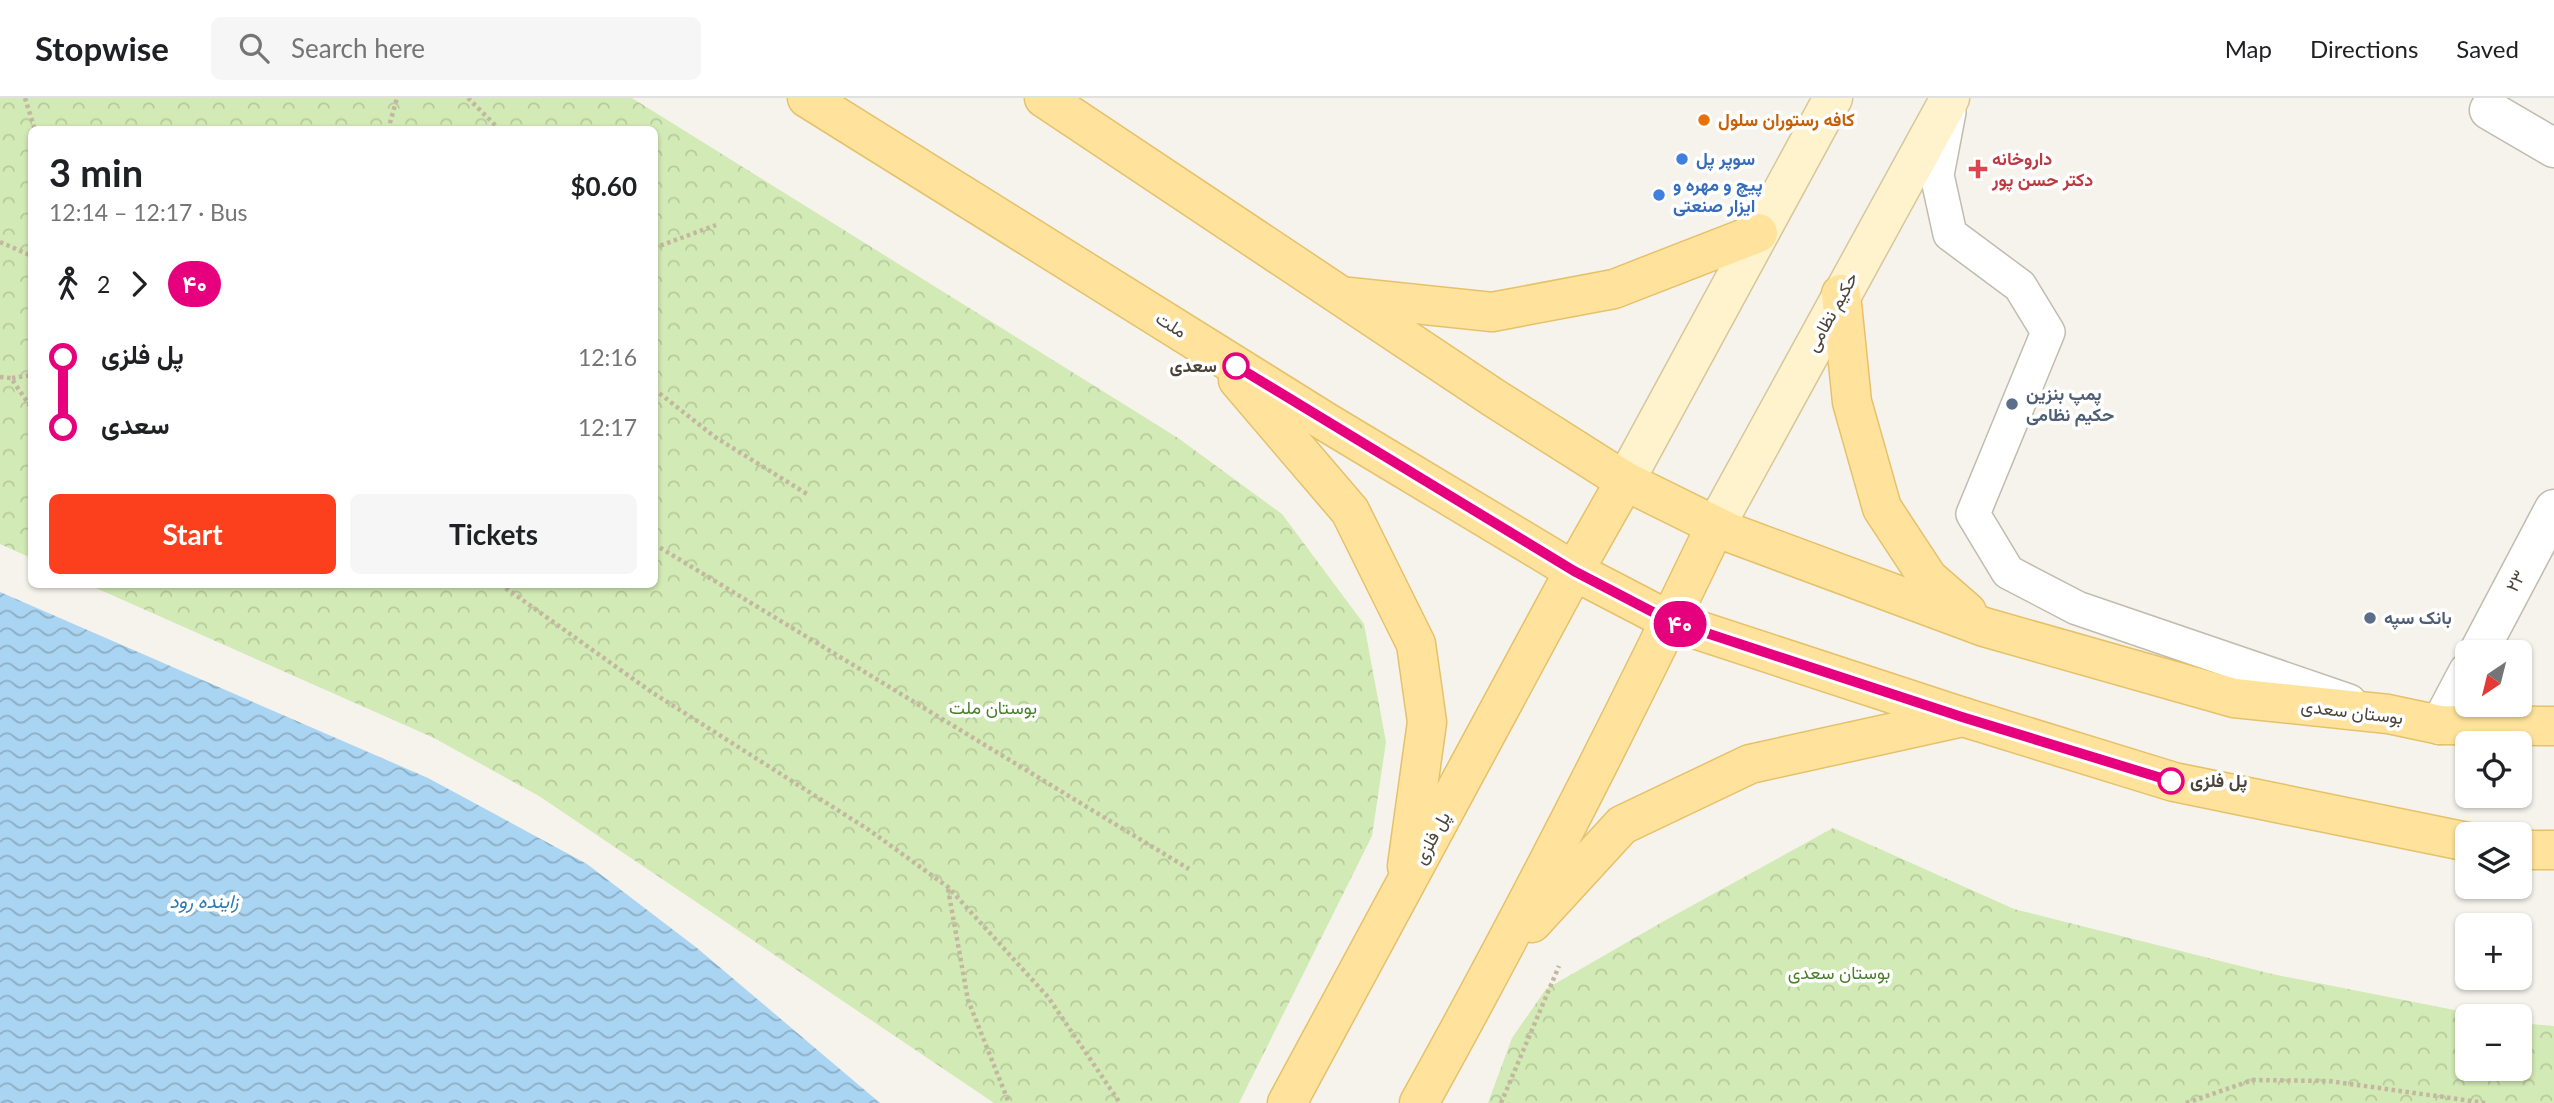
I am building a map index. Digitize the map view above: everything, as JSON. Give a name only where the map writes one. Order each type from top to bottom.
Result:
[{"type":"main road","name":"ملت","points":[[807,98],[1326,422],[1574,571],[1670,621]]},
{"type":"main road","points":[[1044,98],[1494,398],[1625,481],[1833,98]]},
{"type":"main road","name":"حکیم نظامی","points":[[1715,527],[1951,98]]},
{"type":"main road","points":[[1343,297],[1492,312],[1614,289],[1758,233]]},
{"type":"main road","points":[[1841,294],[1852,402],[1882,508],[1928,578],[1984,627]]},
{"type":"main road","points":[[1213,352],[1350,511],[1416,644],[1427,723],[1404,889]]},
{"type":"main road","name":"بوستان سعدی","points":[[1625,481],[1715,527],[1984,627],[2234,698],[2388,714],[2440,724],[2554,726]]},
{"type":"main road","name":"پل فلزی","points":[[1292,1094],[1625,481]]},
{"type":"main road","points":[[1419,1103],[1502,955],[1715,527]]},
{"type":"main road","points":[[1670,621],[1962,717],[2174,782],[2455,839]]},
{"type":"main road","points":[[1502,955],[1622,825],[1750,764],[1962,717]]},
{"type":"main road","points":[[2532,850],[2554,850]]},
{"type":"street","points":[[2489,110],[2554,148]]},
{"type":"street","name":"۲۳","points":[[2485,640],[2554,509]]},
{"type":"street","points":[[2440,724],[2455,696]]},
{"type":"lane","points":[[1951,98],[1937,174],[1950,234],[2020,286],[2048,332],[1973,514],[2008,572],[2077,608],[2388,714]]},
{"type":"path","points":[[25,98],[34,126]]},
{"type":"path","points":[[389,126],[397,98]]},
{"type":"path","points":[[468,98],[496,126]]},
{"type":"path","points":[[658,247],[716,225]]},
{"type":"path","points":[[0,242],[28,254]]},
{"type":"path","points":[[0,377],[28,376]]},
{"type":"path","points":[[11,378],[28,403]]},
{"type":"path","points":[[658,392],[715,437],[807,494]]},
{"type":"path","points":[[658,546],[1189,869]]},
{"type":"path","points":[[506,588],[650,691],[870,830],[948,887],[1048,997],[1120,1103]]},
{"type":"path","points":[[948,887],[968,1000],[1009,1103]]},
{"type":"path","points":[[2186,1103],[2253,1080],[2265,1080],[2329,1081],[2486,1103]]},
{"type":"green space","name":"بوستان ملت","points":[[0,98],[632,98],[1178,438],[1282,514],[1364,624],[1386,742],[1372,836],[1239,1103],[994,1103],[539,796],[434,738],[96,588],[658,588],[658,126],[28,126],[28,557],[0,544]]},
{"type":"green space","name":"بوستان سعدی","points":[[1833,828],[2014,909],[2272,974],[2455,1010],[2455,1081],[2532,1081],[2532,1024],[2554,1026],[2554,1103],[1488,1103],[1512,1038],[1546,989]]},
{"type":"water","name":"زاینده رود","points":[[0,592],[428,778],[587,864],[697,948],[880,1103],[0,1103]]},
{"type":"bus line","name":"۴۰","points":[[1236,366],[1574,571],[1670,621],[1962,717],[2171,781]]},
{"type":"place","name":"کافه رستوران سلول","points":[[1704,120]]},
{"type":"place","name":"سوپر پل","points":[[1682,159]]},
{"type":"place","name":"داروخانه دکتر حسن پور","points":[[1978,169]]},
{"type":"place","name":"پیچ و مهره و ایزار صنعتی","points":[[1659,195]]},
{"type":"place","name":"سعدی","points":[[1236,366]]},
{"type":"place","name":"پمپ بنزین حکیم نظامی","points":[[2012,404]]},
{"type":"place","name":"بانک سپه","points":[[2370,618]]},
{"type":"place","name":"پل فلزی","points":[[2171,781]]}]
